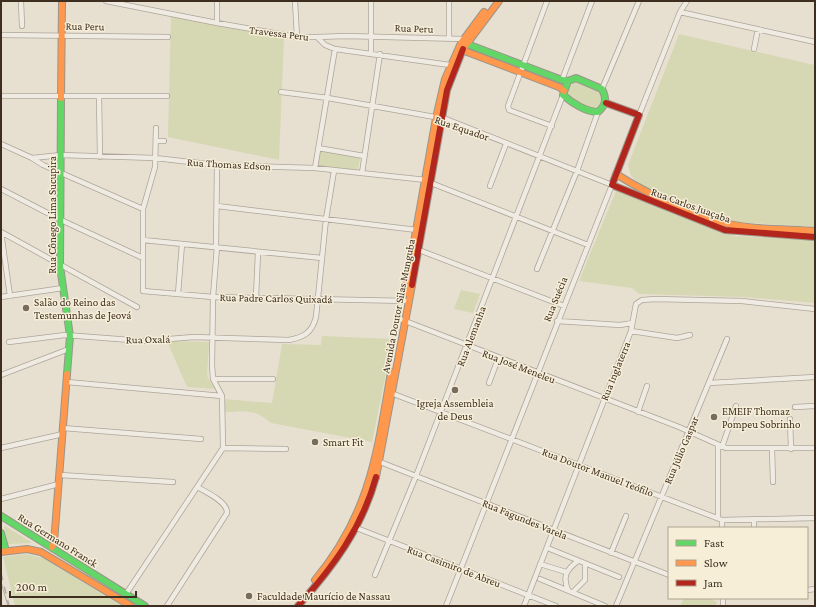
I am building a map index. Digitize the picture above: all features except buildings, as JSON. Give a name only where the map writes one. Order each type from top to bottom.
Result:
[{"type":"main road","name":"Rua Cônego Lima Sucupira","points":[[52,548],[54,543],[60,475],[70,336],[60,266],[62,1]]},
{"type":"main road","name":"Avenida Doutor Silas Munguba","points":[[291,606],[329,563],[355,527],[373,470],[402,320],[419,250],[428,181],[450,65],[493,1]]},
{"type":"main road","name":"Avenida Doutor Silas Munguba","points":[[439,118],[447,90],[465,42],[499,1]]},
{"type":"main road","name":"Rua Peru","points":[[465,42],[482,54]]},
{"type":"main road","name":"Rua Peru","points":[[462,50],[482,54],[521,69],[559,87],[572,104],[598,112]]},
{"type":"main road","name":"Rua Peru","points":[[521,69],[565,80],[576,78],[602,89]]},
{"type":"main road","points":[[564,93],[565,80]]},
{"type":"main road","points":[[598,112],[606,103],[607,98],[602,89]]},
{"type":"main road","points":[[606,103],[639,116]]},
{"type":"main road","name":"Rua Suécia","points":[[612,185],[639,116]]},
{"type":"main road","name":"Rua Carlos Juaçaba","points":[[616,174],[647,193],[721,222],[815,237]]},
{"type":"main road","name":"Avenida Doutor Silas Munguba","points":[[406,301],[416,230],[428,181]]},
{"type":"main road","points":[[625,191],[622,188],[622,184],[628,182]]},
{"type":"main road","name":"Rua Carlos Juaçaba","points":[[612,185],[725,230],[797,233],[815,231]]},
{"type":"main road","name":"Avenida Doutor Silas Munguba","points":[[298,606],[333,566],[371,497],[380,462],[389,393]]},
{"type":"main road","name":"Rua Germano Franck","points":[[1,516],[145,606]]},
{"type":"main road","points":[[1,533],[3,551],[10,548],[26,546],[52,548]]},
{"type":"main road","name":"Rua Germano Franck","points":[[3,551],[27,549],[41,552],[131,606]]},
{"type":"street","points":[[22,1],[22,26]]},
{"type":"street","name":"Travessa Peru","points":[[106,1],[138,6],[217,24],[297,37],[317,37],[325,45],[335,49],[380,54],[450,65]]},
{"type":"street","points":[[138,1],[138,6]]},
{"type":"street","points":[[217,1],[217,24]]},
{"type":"street","points":[[295,1],[297,37]]},
{"type":"street","points":[[371,1],[371,53]]},
{"type":"street","points":[[449,39],[450,1]]},
{"type":"street","points":[[547,1],[508,106],[509,110],[552,126]]},
{"type":"street","points":[[565,80],[592,1]]},
{"type":"street","points":[[602,89],[639,1]]},
{"type":"street","name":"Rua Suécia","points":[[639,116],[680,12],[687,1]]},
{"type":"street","points":[[680,12],[815,42]]},
{"type":"street","points":[[754,49],[758,29]]},
{"type":"street","name":"Rua Peru","points":[[1,34],[168,37]]},
{"type":"street","name":"Rua Peru","points":[[317,37],[449,39],[465,42]]},
{"type":"street","points":[[315,168],[328,98],[335,49]]},
{"type":"street","points":[[362,173],[380,54]]},
{"type":"street","name":"Rua Equador","points":[[281,92],[328,98],[439,118],[612,185]]},
{"type":"street","name":"Rua Alemanha","points":[[375,575],[467,346],[564,93]]},
{"type":"street","points":[[1,96],[167,96]]},
{"type":"street","points":[[99,96],[100,157]]},
{"type":"street","points":[[537,269],[598,112]]},
{"type":"street","points":[[1,189],[61,220],[143,258],[143,209],[154,174],[156,158],[156,128]]},
{"type":"street","points":[[156,141],[164,141]]},
{"type":"street","points":[[1,144],[32,158],[43,165],[143,209]]},
{"type":"street","points":[[490,186],[506,144]]},
{"type":"street","points":[[318,148],[364,156]]},
{"type":"street","name":"Rua Thomas Edson","points":[[32,158],[61,155],[156,158],[218,165],[315,168],[428,181],[588,245]]},
{"type":"street","points":[[126,594],[222,448],[222,396],[214,379],[212,338],[213,296],[217,247],[218,165]]},
{"type":"street","points":[[317,298],[326,219],[334,171]]},
{"type":"street","name":"Rua Suécia","points":[[446,606],[557,321],[612,185]]},
{"type":"street","points":[[218,206],[416,230]]},
{"type":"street","points":[[1,232],[60,266],[138,307]]},
{"type":"street","points":[[1,232],[10,296]]},
{"type":"street","points":[[143,240],[322,258]]},
{"type":"street","points":[[178,294],[182,244]]},
{"type":"street","points":[[419,250],[564,306]]},
{"type":"street","points":[[256,297],[258,252]]},
{"type":"street","name":"Rua Padre Carlos Quixadá","points":[[143,258],[143,291],[213,296],[406,301]]},
{"type":"street","points":[[1,297],[63,288]]},
{"type":"street","name":"Rua Oxalá","points":[[8,342],[70,336],[144,341],[212,338],[289,340],[300,338],[311,331],[316,317],[317,298]]},
{"type":"street","name":"Rua Inglaterra","points":[[524,606],[631,331],[634,307],[642,300],[742,301],[815,309]]},
{"type":"street","name":"Rua José Meneleu","points":[[402,320],[498,359],[604,398],[690,432],[720,446],[731,449],[815,448]]},
{"type":"street","points":[[557,321],[620,325],[632,323]]},
{"type":"street","points":[[631,331],[677,338],[690,335]]},
{"type":"street","name":"Rua Júlio Gaspar","points":[[616,606],[690,432],[727,339]]},
{"type":"street","points":[[1,374],[69,349]]},
{"type":"street","points":[[489,384],[498,359]]},
{"type":"street","points":[[709,383],[815,377]]},
{"type":"street","points":[[214,379],[273,379]]},
{"type":"street","points":[[67,382],[222,396]]},
{"type":"street","points":[[638,412],[647,386]]},
{"type":"street","name":"Rua Doutor Manuel Teófilo","points":[[389,393],[511,438],[720,519],[754,520],[815,518]]},
{"type":"street","points":[[722,527],[720,519],[720,446],[736,406]]},
{"type":"street","points":[[795,407],[815,406]]},
{"type":"street","points":[[790,419],[790,449]]},
{"type":"street","points":[[1,448],[63,431],[201,439]]},
{"type":"street","points":[[222,448],[286,449]]},
{"type":"street","points":[[772,449],[773,482]]},
{"type":"street","name":"Rua Fagundes Varela","points":[[380,462],[668,575]]},
{"type":"street","points":[[60,475],[173,482]]},
{"type":"street","points":[[1,499],[59,484]]},
{"type":"street","points":[[166,606],[227,513],[224,504],[197,487]]},
{"type":"street","points":[[611,553],[626,516]]},
{"type":"street","points":[[754,520],[754,527]]},
{"type":"street","name":"Rua Casimiro de Abreu","points":[[355,527],[556,606]]},
{"type":"street","points":[[550,549],[619,577]]},
{"type":"street","points":[[568,590],[565,577],[566,572],[578,561]]},
{"type":"street","points":[[540,564],[566,572]]},
{"type":"street","points":[[573,592],[585,580],[584,564]]},
{"type":"street","points":[[540,579],[605,606]]},
{"type":"green space","points":[[171,16],[284,38],[279,160],[168,137]]},
{"type":"green space","points":[[679,34],[815,65],[815,227],[736,222],[646,189],[631,176],[628,165]]},
{"type":"green space","points":[[574,82],[599,91],[602,98],[601,105],[593,109],[571,101],[567,97],[566,90]]},
{"type":"green space","points":[[322,150],[358,156],[360,159],[358,169],[356,171],[320,167],[318,164],[320,152]]},
{"type":"green space","points":[[616,191],[710,228],[735,236],[815,240],[815,303],[744,297],[639,294],[632,288],[579,281]]},
{"type":"green space","points":[[461,290],[480,294],[473,313],[454,309]]},
{"type":"green space","points":[[322,336],[393,339],[372,442],[271,423],[265,418],[250,412],[225,412],[224,399],[272,403],[282,344],[321,345]]},
{"type":"green space","points":[[167,341],[209,342],[207,376],[215,389],[187,387]]},
{"type":"green space","points":[[5,526],[31,542],[32,543],[8,544]]},
{"type":"green space","points":[[26,554],[43,558],[123,606],[15,606],[3,557]]},
{"type":"green space","points":[[684,599],[711,599],[717,602],[715,606],[680,606]]},
{"type":"tram line","points":[[1,582],[8,606]]},
{"type":"railway","points":[[1,573],[9,606]]},
{"type":"traffic: fast","points":[[467,44],[562,80],[568,81],[576,78],[602,89],[605,96],[605,102],[601,109],[598,112],[584,109],[563,95],[568,81]]},
{"type":"traffic: fast","points":[[61,98],[60,266],[70,336],[67,374]]},
{"type":"traffic: fast","points":[[1,516],[145,606]]},
{"type":"traffic: fast","points":[[1,533],[6,551]]},
{"type":"traffic: slow","points":[[61,98],[62,1]]},
{"type":"traffic: slow","points":[[463,49],[499,1]]},
{"type":"traffic: slow","points":[[405,293],[436,118],[445,79],[461,43],[484,12]]},
{"type":"traffic: slow","points":[[462,50],[559,87],[564,91]]},
{"type":"traffic: slow","points":[[616,174],[693,213],[721,222],[755,228],[815,231]]},
{"type":"traffic: slow","points":[[376,477],[412,285]]},
{"type":"traffic: slow","points":[[315,580],[348,531],[360,507],[381,430],[391,372]]},
{"type":"traffic: slow","points":[[52,547],[54,543],[67,374]]},
{"type":"traffic: slow","points":[[1,552],[27,549],[41,552],[131,606]]},
{"type":"traffic: jam","points":[[412,285],[447,90],[463,49]]},
{"type":"traffic: jam","points":[[606,103],[639,115],[612,185],[725,230],[815,237]]},
{"type":"traffic: jam","points":[[298,606],[323,577],[345,546],[363,513],[376,477]]},
{"type":"place","name":"Salão do Reino das Testemunhas de Jeová","points":[[26,308]]},
{"type":"place","name":"Igreja Assembleia de Deus","points":[[455,390]]},
{"type":"place","name":"EMEIF Thomaz Pompeu Sobrinho","points":[[714,417]]},
{"type":"place","name":"Smart Fit","points":[[315,442]]},
{"type":"place","name":"Faculdade Maurício de Nassau","points":[[249,596]]}]
